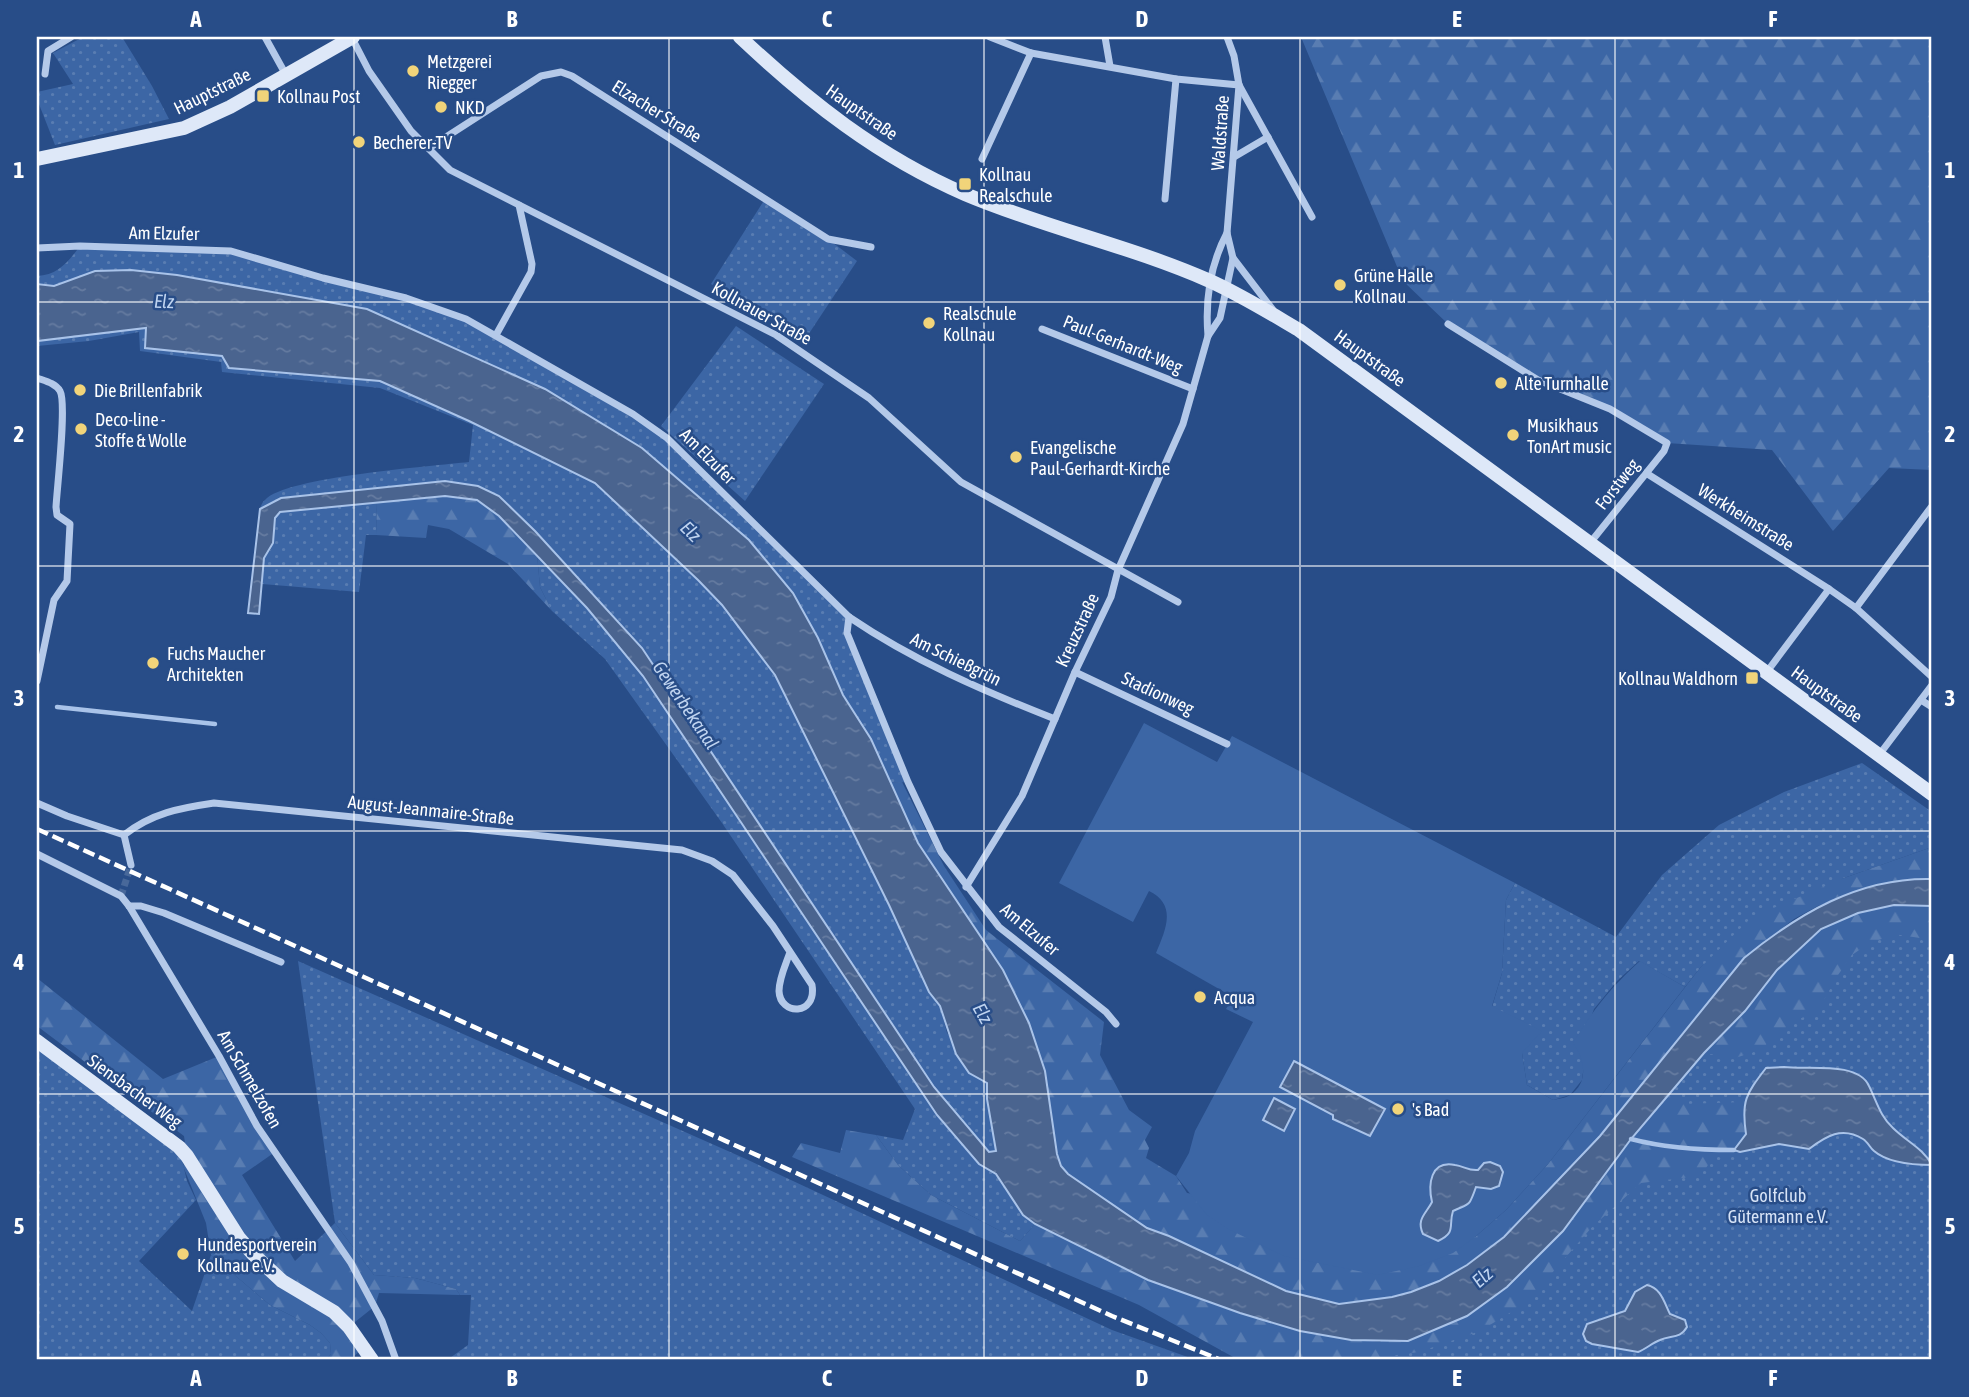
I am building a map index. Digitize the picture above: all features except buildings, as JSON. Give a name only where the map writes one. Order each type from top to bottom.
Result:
[{"type":"street","points":[[45,74],[48,51],[71,37]]},
{"type":"street","points":[[265,37],[286,75]]},
{"type":"street","name":"Hauptstraße","points":[[37,159],[184,128],[230,107],[352,37]]},
{"type":"street","name":"Kollnauer Straße","points":[[352,37],[369,71],[411,131],[450,170],[776,335],[869,398],[961,482],[1178,602]]},
{"type":"street","name":"Hauptstraße","points":[[740,37],[784,78],[834,118],[865,140],[919,171],[972,197],[1210,281],[1279,318],[1335,356],[1932,794]]},
{"type":"street","points":[[990,37],[1005,40],[1031,52],[1176,79],[1239,85],[1311,217]]},
{"type":"street","points":[[1105,37],[1110,66]]},
{"type":"street","name":"Waldstraße","points":[[1227,37],[1234,56],[1239,85],[1227,233],[1233,258],[1279,318]]},
{"type":"street","points":[[982,159],[1031,52]]},
{"type":"street","name":"Elzacher Straße","points":[[429,148],[541,76],[561,72],[582,82],[828,239],[871,247]]},
{"type":"street","points":[[1165,199],[1176,79]]},
{"type":"street","points":[[1234,157],[1268,137]]},
{"type":"street","points":[[496,335],[531,272],[532,264],[519,205]]},
{"type":"street","name":"Waldstraße","points":[[1210,281],[1216,254],[1227,233]]},
{"type":"street","name":"Am Elzufer","points":[[37,248],[80,246],[230,251],[406,298],[466,319],[496,335],[633,414],[667,438],[849,617],[847,633],[917,802],[941,852],[966,887],[999,928],[1106,1012],[1116,1024]]},
{"type":"street","name":"Waldstraße","points":[[1227,290],[1233,258]]},
{"type":"street","name":"Kreuzstraße","points":[[1208,336],[1206,314],[1210,281]]},
{"type":"street","name":"Kreuzstraße","points":[[966,887],[1022,796],[1075,672],[1111,597],[1118,570],[1183,424],[1208,336],[1220,318],[1227,290]]},
{"type":"street","name":"Forstweg","points":[[1448,324],[1538,380],[1610,409],[1667,443],[1590,543]]},
{"type":"street","name":"Paul-Gerhardt-Weg","points":[[1042,329],[1194,388]]},
{"type":"street","points":[[37,378],[52,383],[61,392],[64,408],[56,507],[57,515],[70,524],[67,580],[54,600],[37,681]]},
{"type":"street","name":"Werkheimstraße","points":[[1646,473],[1856,608],[1932,677]]},
{"type":"street","points":[[1856,608],[1932,506]]},
{"type":"street","points":[[1766,673],[1829,589]]},
{"type":"street","name":"Am Schießgrün","points":[[849,617],[881,639],[975,688],[1055,719]]},
{"type":"street","name":"Stadionweg","points":[[1075,672],[1227,744]]},
{"type":"street","points":[[1879,755],[1932,685]]},
{"type":"street","points":[[1921,700],[1932,706]]},
{"type":"street","points":[[37,803],[124,835],[131,864]]},
{"type":"street","name":"August-Jeanmaire-Straße","points":[[124,835],[140,822],[164,811],[214,803],[682,850],[712,861],[733,875],[750,895],[790,952],[812,985],[810,1004],[802,1009],[792,1009],[783,1004],[780,998],[781,978],[790,952]]},
{"type":"street","name":"Am Schmelzofen","points":[[37,854],[121,896],[129,906],[219,1056],[257,1126],[351,1263],[382,1321],[396,1360]]},
{"type":"street","name":"Am Schmelzofen","points":[[129,906],[141,906],[164,913],[281,962]]},
{"type":"street","name":"Siensbacher Weg","points":[[37,1041],[179,1147],[254,1255],[282,1281],[342,1319],[372,1360]]},
{"type":"green space","points":[[83,37],[122,37],[169,119],[55,145],[37,99],[37,92],[73,84],[53,53]]},
{"type":"green space","points":[[1301,37],[1932,37],[1932,470],[1889,468],[1833,531],[1772,450],[1667,443],[1610,409],[1538,380],[1448,324],[1403,281]]},
{"type":"green space","points":[[765,199],[857,261],[806,338],[711,284]]},
{"type":"green space","points":[[80,246],[231,251],[406,298],[466,319],[667,438],[849,617],[847,633],[908,782],[891,783],[871,739],[843,695],[818,638],[793,593],[749,540],[642,448],[545,389],[367,309],[177,275],[131,270],[95,271],[54,286],[37,284],[37,276],[57,270]]},
{"type":"green space","points":[[736,326],[824,384],[745,501],[661,426]]},
{"type":"green space","points":[[146,328],[146,348],[223,356],[229,368],[380,381],[469,421],[595,483],[698,580],[722,604],[775,675],[929,992],[940,1006],[947,1033],[987,1083],[996,1151],[989,1152],[934,1087],[642,648],[535,531],[445,481],[314,494],[268,504],[260,509],[264,501],[278,492],[300,485],[361,474],[469,462],[473,425],[380,388],[222,372],[221,362],[140,351],[139,332],[89,341],[37,346],[37,341]]},
{"type":"green space","points":[[445,496],[477,500],[499,516],[537,554],[540,587],[552,611],[508,564],[449,529],[428,525],[426,538],[376,535],[377,502]]},
{"type":"green space","points":[[377,502],[376,535],[366,535],[359,592],[262,584],[264,558],[271,549],[277,514],[283,511]]},
{"type":"green space","points":[[537,554],[587,608],[643,676],[937,1115],[979,1164],[996,1174],[1023,1215],[1035,1224],[1020,1241],[931,1195],[898,1165],[876,1135],[903,1140],[915,1109],[722,823],[605,659],[552,611],[540,587]]},
{"type":"green space","points":[[1144,723],[1217,762],[1232,736],[1515,883],[1506,900],[1502,973],[1492,1006],[1542,1031],[1522,1053],[1527,1085],[1553,1100],[1568,1096],[1580,1084],[1582,1063],[1573,1043],[1603,999],[1640,961],[1685,987],[1548,1164],[1506,1210],[1453,1253],[1419,1266],[1378,1275],[1284,1256],[1228,1229],[1207,1215],[1176,1176],[1189,1153],[1195,1131],[1253,1022],[1226,1009],[1233,997],[1156,953],[1167,919],[1164,903],[1158,897],[1149,891],[1133,922],[1059,883]]},
{"type":"green space","points":[[1862,763],[1932,812],[1932,847],[1844,878],[1714,956],[1685,987],[1639,961],[1617,981],[1594,1009],[1579,1051],[1584,1065],[1582,1080],[1570,1095],[1553,1100],[1527,1085],[1522,1053],[1492,1007],[1502,973],[1506,900],[1515,883],[1616,937],[1662,875],[1719,825],[1784,792]]},
{"type":"green space","points":[[902,782],[944,866],[986,930],[1104,1022],[1100,1055],[1129,1110],[1152,1127],[1145,1140],[1149,1148],[1146,1158],[1176,1176],[1187,1193],[1475,1237],[1506,1210],[1548,1164],[1700,968],[1752,917],[1844,878],[1932,847],[1932,879],[1842,897],[1794,919],[1744,958],[1600,1136],[1503,1237],[1467,1265],[1439,1281],[1392,1297],[1339,1304],[1286,1291],[1147,1228],[1068,1174],[1061,1166],[1029,1023],[1003,970],[918,843],[891,783]]},
{"type":"green space","points":[[1894,905],[1932,906],[1932,949],[1920,938],[1893,934],[1865,946],[1852,955],[1819,1009],[1790,1024],[1760,1050],[1735,1058],[1704,1053],[1745,1011],[1777,970],[1821,929],[1858,913]]},
{"type":"green space","name":"Golfclub Gütermann e.V.","points":[[1932,906],[1932,1360],[1381,1360],[1380,1342],[1631,1139],[1704,1053],[1745,1011],[1777,970],[1821,929]]},
{"type":"green space","points":[[298,961],[746,1159],[1112,1330],[1196,1360],[447,1360],[468,1345],[471,1295],[460,1295],[456,1289],[415,1278],[374,1275],[335,1223]]},
{"type":"green space","points":[[37,978],[163,1079],[219,1056],[275,1152],[242,1175],[295,1261],[335,1223],[374,1275],[415,1278],[456,1289],[460,1295],[379,1293],[375,1306],[350,1326],[363,1348],[350,1360],[326,1360],[331,1354],[330,1343],[321,1333],[270,1305],[211,1255],[206,1223],[183,1166],[187,1156],[184,1136],[37,1026]]},
{"type":"green space","points":[[37,1041],[179,1147],[187,1181],[196,1200],[139,1261],[192,1311],[211,1255],[270,1305],[321,1333],[330,1343],[331,1354],[326,1360],[37,1360]]},
{"type":"green space","points":[[1671,1094],[1685,1104],[1744,1102],[1746,1134],[1734,1150],[1712,1159],[1706,1168],[1691,1177],[1641,1183],[1592,1227],[1526,1303],[1480,1331],[1419,1352],[1382,1357],[1381,1360],[1235,1358],[1139,1305],[792,1157],[801,1143],[840,1153],[846,1130],[876,1135],[898,1165],[931,1195],[1020,1241],[1035,1224],[1148,1280],[1300,1331],[1380,1342],[1507,1287],[1563,1231],[1631,1139]]},
{"type":"water","name":"Elz","points":[[131,270],[177,275],[367,309],[545,389],[642,448],[749,540],[793,593],[818,638],[843,695],[871,739],[918,843],[1003,970],[1029,1023],[1045,1071],[1061,1166],[1068,1174],[1147,1228],[1286,1291],[1339,1304],[1392,1297],[1439,1281],[1467,1265],[1504,1237],[1600,1136],[1744,958],[1808,913],[1831,901],[1879,884],[1932,879],[1932,906],[1894,905],[1858,913],[1821,929],[1777,970],[1745,1011],[1704,1053],[1631,1139],[1563,1231],[1507,1287],[1467,1316],[1408,1341],[1351,1340],[1300,1331],[1240,1313],[1148,1280],[1035,1224],[1023,1215],[996,1174],[979,1164],[937,1115],[643,676],[587,608],[499,516],[477,500],[445,496],[280,512],[275,518],[273,543],[264,558],[259,614],[248,613],[260,509],[281,498],[445,481],[478,486],[499,496],[535,531],[642,648],[934,1087],[989,1152],[996,1151],[987,1083],[969,1073],[956,1054],[940,1006],[929,992],[775,675],[722,605],[698,580],[595,483],[380,381],[229,368],[222,356],[145,348],[146,328],[37,341],[37,284],[54,286],[95,271]]},
{"type":"water","points":[[1294,1061],[1385,1109],[1370,1136],[1333,1119],[1333,1115],[1280,1087]]},
{"type":"water","points":[[1766,1068],[1831,1068],[1863,1078],[1889,1123],[1920,1150],[1932,1165],[1894,1161],[1874,1151],[1863,1139],[1848,1133],[1834,1134],[1809,1149],[1779,1144],[1740,1152],[1734,1150],[1746,1134],[1745,1105],[1754,1085]]},
{"type":"water","points":[[1274,1098],[1295,1109],[1284,1131],[1263,1120]]},
{"type":"water","points":[[1484,1163],[1500,1166],[1503,1172],[1499,1186],[1491,1189],[1476,1187],[1468,1204],[1453,1211],[1450,1232],[1444,1238],[1438,1241],[1423,1234],[1421,1220],[1432,1202],[1430,1188],[1436,1170],[1447,1164],[1478,1170]]},
{"type":"water","points":[[1647,1285],[1659,1292],[1670,1314],[1685,1320],[1687,1327],[1684,1331],[1657,1341],[1638,1352],[1586,1341],[1583,1334],[1587,1324],[1625,1311],[1635,1292]]},
{"type":"waterway","name":"Gewerbekanal","points":[[57,707],[215,724]]},
{"type":"waterway","points":[[1631,1139],[1682,1148],[1734,1150]]},
{"type":"tunnel","points":[[121,896],[131,865]]},
{"type":"railway","points":[[37,829],[1112,1316],[1221,1360]]},
{"type":"place","name":"Metzgerei Riegger","points":[[413,71]]},
{"type":"place","name":"Kollnau Post","points":[[263,96]]},
{"type":"place","name":"NKD","points":[[441,107]]},
{"type":"place","name":"Becherer-TV","points":[[359,142]]},
{"type":"place","name":"Kollnau Realschule","points":[[965,184]]},
{"type":"place","name":"Grüne Halle Kollnau","points":[[1340,285]]},
{"type":"place","name":"Realschule Kollnau","points":[[929,323]]},
{"type":"place","name":"Alte Turnhalle","points":[[1501,383]]},
{"type":"place","name":"Die Brillenfabrik","points":[[80,390]]},
{"type":"place","name":"Deco-line - Stoffe & Wolle","points":[[81,429]]},
{"type":"place","name":"Musikhaus TonArt music","points":[[1513,435]]},
{"type":"place","name":"Evangelische Paul-Gerhardt-Kirche","points":[[1016,457]]},
{"type":"place","name":"Fuchs Maucher Architekten","points":[[153,663]]},
{"type":"place","name":"Kollnau Waldhorn","points":[[1752,678]]},
{"type":"place","name":"Acqua","points":[[1200,997]]},
{"type":"place","name":"'s Bad","points":[[1398,1109]]},
{"type":"place","name":"Hundesportverein Kollnau e.V.","points":[[183,1254]]}]
